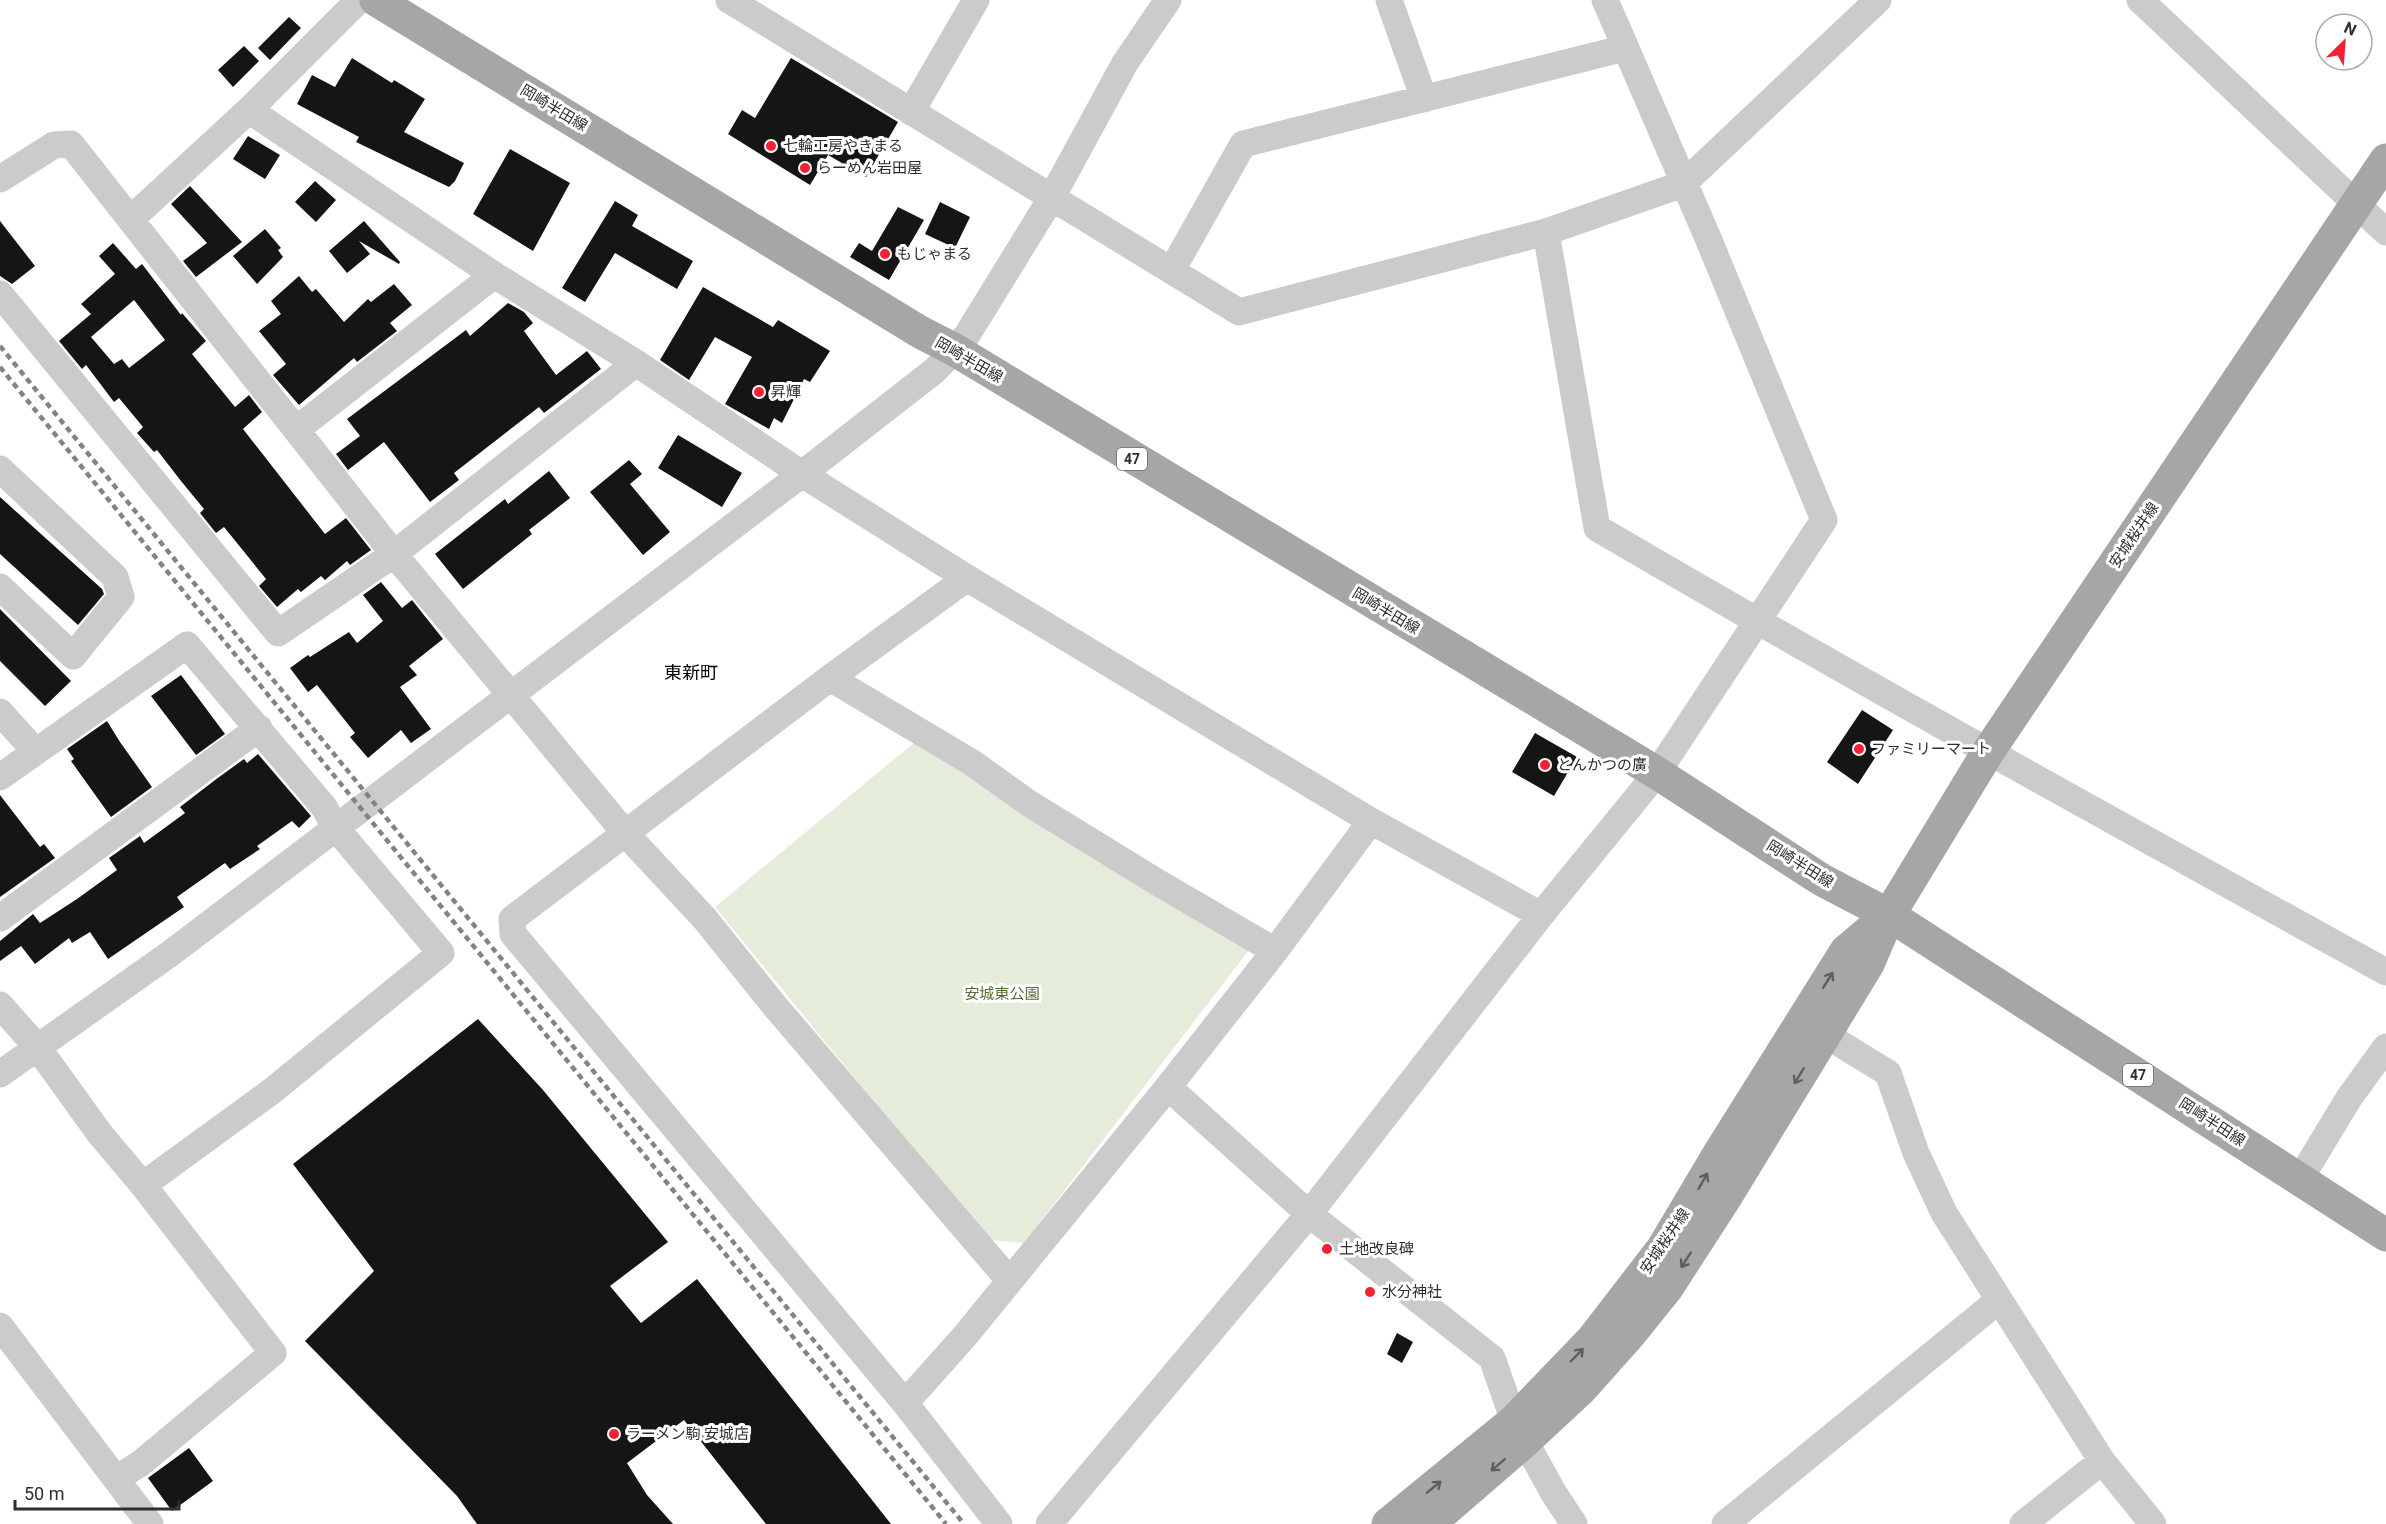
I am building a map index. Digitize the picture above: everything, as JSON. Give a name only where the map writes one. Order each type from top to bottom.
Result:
[{"type":"main road","name":"岡崎半田線","points":[[376,0],[920,332],[955,350],[1657,773],[1822,880],[1889,915],[2386,1236]]},
{"type":"main road","name":"安城桜井線","points":[[1429,1524],[1520,1431],[1663,1248],[1719,1152],[1814,1027],[1846,951],[1889,915],[1988,752],[2386,160]]},
{"type":"main road","name":"安城桜井線","points":[[1388,1524],[1520,1431]]},
{"type":"street","points":[[131,219],[249,110],[359,0]]},
{"type":"street","points":[[729,0],[1239,312],[1546,232],[1683,184],[1878,0]]},
{"type":"street","points":[[911,112],[976,0]]},
{"type":"street","points":[[0,1074],[171,953],[335,827],[513,695],[934,371],[967,335],[1052,197],[1125,63],[1168,0]]},
{"type":"street","points":[[1389,0],[1424,99]]},
{"type":"street","points":[[1049,1524],[1309,1214],[1541,915],[1657,773],[1824,520],[1708,238],[1605,0]]},
{"type":"street","points":[[2140,0],[2358,203],[2386,232]]},
{"type":"street","points":[[1172,270],[1243,144],[1625,48]]},
{"type":"street","points":[[249,110],[494,275],[636,363],[802,474],[967,578],[1371,820],[1541,915]]},
{"type":"street","points":[[0,179],[54,145],[71,144],[394,554],[625,832],[705,919],[774,1005],[1009,1280]]},
{"type":"street","points":[[1546,232],[1598,528],[1757,622],[2386,972]]},
{"type":"street","points":[[297,429],[494,275]]},
{"type":"street","points":[[0,294],[278,633],[394,554],[636,363]]},
{"type":"street","points":[[0,469],[115,577],[121,597],[73,656],[0,587]]},
{"type":"street","points":[[967,578],[830,678],[512,919],[513,934],[905,1403],[999,1524]]},
{"type":"street","points":[[0,777],[187,645],[259,728],[324,807],[335,827],[441,953],[272,1091],[143,1185]]},
{"type":"street","points":[[830,678],[971,762],[1030,804],[1157,882],[1275,951]]},
{"type":"street","points":[[0,712],[35,751]]},
{"type":"street","points":[[0,918],[259,728]]},
{"type":"street","points":[[905,1403],[964,1337],[1168,1087],[1275,951],[1371,820]]},
{"type":"street","points":[[0,1005],[38,1048],[100,1134],[143,1185],[273,1353],[141,1462],[116,1479]]},
{"type":"street","points":[[1814,1027],[1888,1073],[1916,1153],[1944,1213],[2102,1461],[2153,1524]]},
{"type":"street","points":[[2300,1179],[2349,1098],[2386,1047]]},
{"type":"street","points":[[1168,1087],[1309,1214],[1492,1358],[1520,1431],[1553,1492],[1574,1524]]},
{"type":"street","points":[[1725,1524],[1999,1300]]},
{"type":"street","points":[[0,1326],[150,1524]]},
{"type":"street","points":[[2023,1524],[2102,1461]]},
{"type":"green space","name":"安城東公園","points":[[915,742],[1249,950],[1024,1243],[987,1240],[715,907]]},
{"type":"building","points":[[289,17],[301,28],[270,60],[258,48]]},
{"type":"building","points":[[244,46],[259,61],[233,87],[218,70]]},
{"type":"building","points":[[352,58],[392,83],[394,80],[425,99],[404,132],[464,163],[455,181],[449,187],[356,142],[359,137],[297,104],[312,75],[335,87]]},
{"type":"building","points":[[791,58],[898,122],[866,177],[828,155],[810,185],[728,134],[742,110],[755,118]]},
{"type":"building","points":[[248,136],[280,155],[265,179],[233,159]]},
{"type":"building","points":[[510,149],[570,183],[533,251],[473,214]]},
{"type":"building","points":[[315,181],[336,200],[316,222],[295,202]]},
{"type":"building","points":[[190,186],[242,242],[196,277],[183,261],[207,243],[171,204]]},
{"type":"building","points":[[615,201],[638,215],[632,226],[693,261],[677,289],[615,253],[585,302],[562,288]]},
{"type":"building","points":[[940,202],[970,217],[955,248],[925,234]]},
{"type":"building","points":[[898,207],[924,220],[889,280],[850,257],[859,243],[872,251]]},
{"type":"building","points":[[0,221],[35,266],[12,284],[0,276]]},
{"type":"building","points":[[364,221],[400,262],[399,264],[359,241],[370,254],[347,273],[329,251]]},
{"type":"building","points":[[265,229],[281,248],[278,250],[283,257],[257,284],[233,256]]},
{"type":"building","points":[[113,243],[136,269],[142,264],[181,315],[182,313],[206,341],[192,354],[235,407],[249,395],[262,412],[243,429],[325,534],[346,518],[371,550],[350,565],[347,561],[325,580],[321,576],[301,592],[298,589],[277,607],[259,586],[266,579],[224,527],[216,533],[200,513],[204,509],[157,450],[154,452],[137,433],[143,427],[119,398],[114,402],[86,365],[82,369],[59,341],[91,314],[81,304],[115,274],[99,256]],"holes":[[[134,300],[165,340],[129,368],[122,359],[114,364],[91,337]]]},
{"type":"building","points":[[299,276],[312,292],[316,289],[344,322],[368,299],[371,302],[394,284],[412,305],[390,323],[397,331],[357,362],[354,358],[299,405],[273,375],[286,364],[259,331],[281,314],[271,301]]},
{"type":"building","points":[[703,287],[773,327],[778,320],[830,351],[810,382],[804,379],[782,423],[774,418],[769,429],[725,404],[752,357],[715,337],[689,380],[660,360]]},
{"type":"building","points":[[508,303],[524,312],[533,323],[524,331],[556,375],[587,351],[601,369],[544,413],[539,407],[454,473],[459,480],[430,502],[384,442],[348,470],[336,454],[360,436],[347,419],[466,330],[470,336]]},
{"type":"building","points":[[678,435],[742,473],[722,507],[658,468]]},
{"type":"building","points":[[629,460],[642,474],[630,484],[670,532],[643,555],[590,492]]},
{"type":"building","points":[[549,471],[570,498],[529,530],[532,534],[463,589],[435,554],[505,499],[508,504]]},
{"type":"building","points":[[0,497],[102,589],[104,594],[78,625],[0,554]]},
{"type":"building","points":[[381,582],[402,608],[412,600],[443,639],[409,666],[417,675],[400,687],[431,729],[411,743],[401,730],[368,758],[350,737],[355,733],[317,685],[308,692],[290,668],[349,632],[357,643],[383,621],[363,595]]},
{"type":"building","points":[[0,609],[71,681],[45,706],[0,661]]},
{"type":"building","points":[[181,675],[225,734],[196,755],[151,696]]},
{"type":"building","points":[[1862,710],[1893,730],[1858,784],[1827,762]]},
{"type":"building","points":[[107,721],[152,787],[111,817],[71,761],[74,759],[67,749]]},
{"type":"building","points":[[1535,733],[1577,757],[1554,796],[1512,772]]},
{"type":"building","points":[[258,754],[311,816],[299,828],[292,821],[257,846],[260,849],[230,869],[225,863],[177,897],[184,907],[108,959],[90,932],[72,943],[69,938],[35,964],[21,946],[0,961],[0,941],[33,914],[40,923],[77,899],[117,870],[109,858],[140,836],[144,843],[185,813],[180,807],[244,759],[247,763]]},
{"type":"building","points":[[0,795],[40,847],[44,844],[55,858],[0,897]]},
{"type":"building","points":[[478,1019],[543,1090],[668,1242],[610,1286],[641,1323],[697,1279],[891,1524],[766,1524],[684,1420],[627,1463],[647,1495],[673,1524],[477,1524],[457,1496],[305,1341],[374,1271],[293,1164]]},
{"type":"building","points":[[1397,1333],[1413,1342],[1402,1363],[1387,1354]]},
{"type":"building","points":[[189,1448],[213,1481],[172,1511],[148,1478]]},
{"type":"railway","points":[[0,346],[964,1524]]},
{"type":"railway","points":[[0,367],[946,1524]]},
{"type":"place","name":"七輪工房やきまる","points":[[771,146]]},
{"type":"place","name":"らーめん岩田屋","points":[[805,168]]},
{"type":"place","name":"もじゃまる","points":[[885,254]]},
{"type":"place","name":"昇輝","points":[[759,392]]},
{"type":"place","name":"ファミリーマート","points":[[1859,749]]},
{"type":"place","name":"とんかつの廣","points":[[1545,765]]},
{"type":"place","name":"土地改良碑","points":[[1327,1249]]},
{"type":"place","name":"水分神社","points":[[1370,1292]]},
{"type":"place","name":"ラーメン駒 安城店","points":[[614,1434]]},
{"type":"district","name":"東新町","points":[[691,672]]}]
